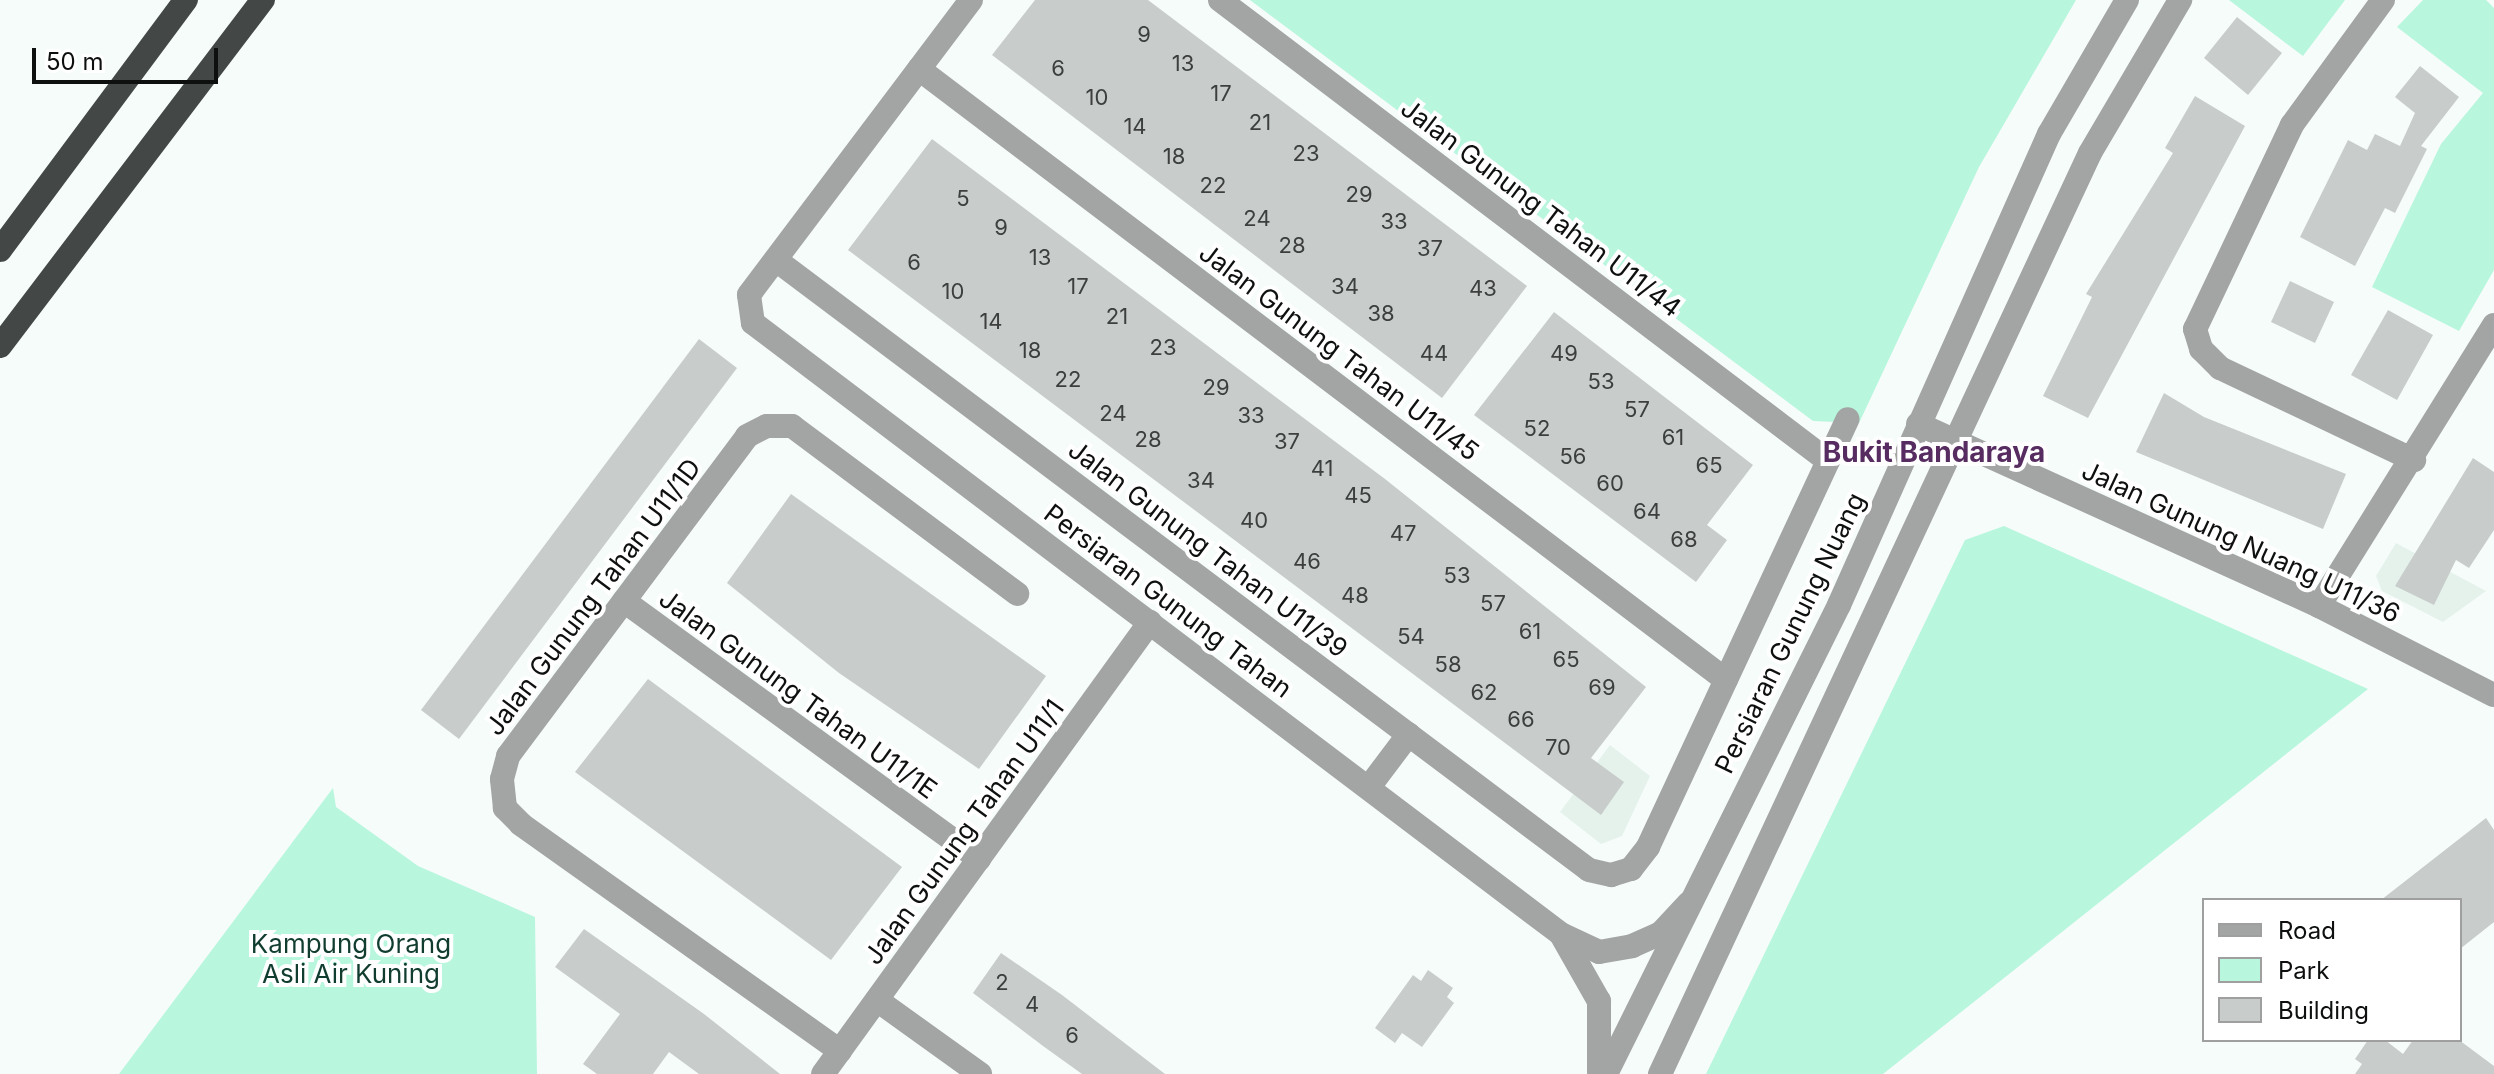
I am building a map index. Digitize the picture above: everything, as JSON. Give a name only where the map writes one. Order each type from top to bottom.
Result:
[{"type":"highway","points":[[0,250],[186,0]]},
{"type":"highway","points":[[0,346],[263,0]]},
{"type":"street","points":[[776,260],[971,0]]},
{"type":"street","name":"Jalan Gunung Tahan U11/44","points":[[1220,0],[1828,461]]},
{"type":"street","name":"Persiaran Gunung Nuang","points":[[1606,1074],[1839,605],[2049,134],[2127,0]]},
{"type":"street","points":[[1660,1074],[1958,442],[2090,153],[2180,0]]},
{"type":"street","points":[[2383,0],[2292,125],[2195,329],[2201,349],[2220,368],[2414,460]]},
{"type":"street","name":"Jalan Gunung Tahan U11/45","points":[[919,69],[1726,680]]},
{"type":"street","name":"Persiaran Gunung Tahan","points":[[776,260],[749,295],[747,309],[753,323],[1561,934]]},
{"type":"street","name":"Jalan Gunung Tahan U11/39","points":[[776,260],[1589,870],[1611,875],[1631,869],[1648,847],[1726,680]]},
{"type":"street","points":[[2319,606],[2414,460],[2494,325]]},
{"type":"street","points":[[1726,680],[1848,419]]},
{"type":"street","name":"Jalan Gunung Nuang U11/36","points":[[1918,424],[2319,606],[2494,695]]},
{"type":"street","name":"Jalan Gunung Tahan U11/1D","points":[[840,1051],[505,808],[502,779],[508,756],[747,436],[767,426],[792,426],[1017,594]]},
{"type":"street","name":"Jalan Gunung Tahan U11/1E","points":[[624,601],[979,859]]},
{"type":"street","name":"Jalan Gunung Tahan U11/1","points":[[823,1074],[1150,622]]},
{"type":"street","points":[[1369,787],[1409,734]]},
{"type":"street","points":[[1561,934],[1599,952],[1632,946],[1661,933],[1689,903]]},
{"type":"street","points":[[1561,934],[1585,966],[1599,1001],[1599,1074]]},
{"type":"street","points":[[877,1000],[980,1074]]},
{"type":"shaded area","points":[[2396,543],[2486,591],[2443,622],[2382,591],[2376,576]]},
{"type":"shaded area","points":[[1610,745],[1650,776],[1622,836],[1601,844],[1560,812]]},
{"type":"green space","points":[[1250,0],[2076,0],[1979,167],[1859,423],[1813,421]]},
{"type":"green space","points":[[2229,0],[2345,0],[2303,56]]},
{"type":"green space","points":[[2423,0],[2486,0],[2494,8],[2494,270],[2459,331],[2372,287],[2441,144],[2483,93],[2397,27]]},
{"type":"green space","points":[[2004,526],[2368,689],[1883,1074],[1706,1074],[1965,540]]},
{"type":"green space","name":"Kampung Orang Asli Air Kuning","points":[[333,788],[336,807],[418,866],[535,917],[537,1074],[119,1074]]},
{"type":"building","points":[[1035,0],[1148,0],[1527,286],[1442,398],[992,55]]},
{"type":"building","points":[[2237,17],[2282,53],[2248,95],[2204,58]]},
{"type":"building","points":[[2420,66],[2459,97],[2421,146],[2427,149],[2395,213],[2385,208],[2355,266],[2300,237],[2348,140],[2367,150],[2375,134],[2400,146],[2415,113],[2395,97]]},
{"type":"building","points":[[2195,96],[2245,126],[2088,418],[2043,396],[2092,297],[2086,294],[2173,153],[2165,148]]},
{"type":"building","points":[[932,139],[1385,479],[1646,687],[1591,758],[1624,782],[1601,815],[848,250]]},
{"type":"building","points":[[2290,281],[2334,302],[2315,343],[2271,322]]},
{"type":"building","points":[[2388,310],[2433,335],[2397,400],[2351,375]]},
{"type":"building","points":[[1554,312],[1753,465],[1707,525],[1727,540],[1696,582],[1474,415]]},
{"type":"building","points":[[699,339],[737,368],[459,739],[421,710]]},
{"type":"building","points":[[2164,393],[2204,417],[2346,474],[2323,529],[2136,452]]},
{"type":"building","points":[[2473,458],[2494,472],[2494,530],[2469,568],[2456,560],[2434,605],[2395,586]]},
{"type":"building","points":[[791,494],[1046,676],[979,769],[839,673],[727,583]]},
{"type":"building","points":[[648,679],[902,867],[831,960],[575,772]]},
{"type":"building","points":[[2486,818],[2494,830],[2494,922],[2462,947],[2462,898],[2384,898]]},
{"type":"building","points":[[584,929],[704,1014],[780,1074],[699,1074],[669,1052],[653,1074],[597,1074],[583,1064],[620,1014],[555,967]]},
{"type":"building","points":[[1001,953],[1062,995],[1165,1074],[1082,1074],[1043,1046],[973,993]]},
{"type":"building","points":[[1428,970],[1453,988],[1447,997],[1454,1003],[1422,1047],[1402,1033],[1395,1043],[1375,1028],[1413,975],[1421,981]]},
{"type":"building","points":[[2367,1042],[2388,1042],[2403,1054],[2412,1042],[2462,1042],[2494,1066],[2494,1074],[2355,1074],[2362,1064],[2355,1059]]},
{"type":"district","name":"Bukit Bandaraya","points":[[1934,452]]}]
